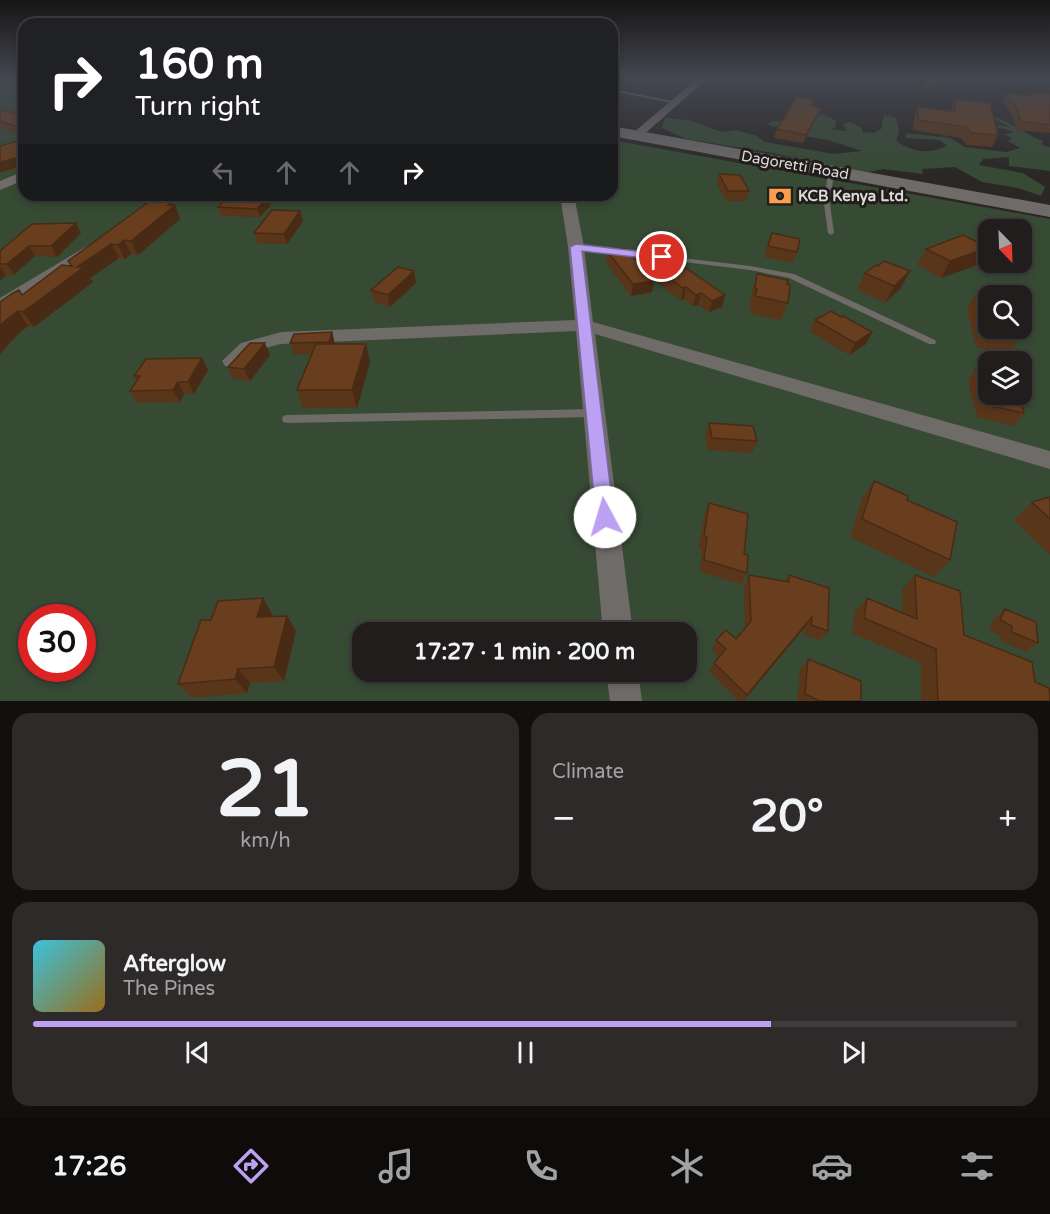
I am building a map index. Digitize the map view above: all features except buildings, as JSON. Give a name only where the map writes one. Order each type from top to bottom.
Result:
[{"type":"main road","name":"Dagoretti Road","points":[[618,132],[1050,211]]},
{"type":"street","points":[[637,135],[669,110]]},
{"type":"street","points":[[0,186],[18,178]]},
{"type":"street","points":[[568,201],[576,247],[617,622]]},
{"type":"street","points":[[0,306],[109,237]]},
{"type":"street","points":[[232,361],[248,347],[281,338],[584,326],[1050,460]]},
{"type":"street","points":[[623,682],[626,701]]},
{"type":"lane","points":[[831,172],[827,204],[831,233]]},
{"type":"lane","points":[[576,247],[781,274],[876,314],[932,342]]},
{"type":"lane","points":[[286,419],[594,414]]},
{"type":"green space","points":[[0,110],[18,110],[18,201],[618,201],[618,141],[1050,219],[1050,701],[0,701]]},
{"type":"green space","points":[[823,114],[836,121],[836,127],[830,129],[847,131],[843,124],[850,122],[862,128],[862,132],[873,133],[881,129],[884,115],[896,118],[899,131],[896,141],[921,151],[933,151],[947,146],[940,140],[906,138],[906,133],[950,138],[965,147],[1007,152],[1020,148],[1008,141],[1012,138],[1003,134],[1012,133],[1012,131],[996,127],[999,125],[1011,127],[997,121],[993,116],[1043,141],[1042,145],[1050,147],[1050,171],[1009,166],[1009,157],[983,159],[979,165],[1023,173],[1045,187],[1041,196],[1018,188],[982,182],[955,167],[922,169],[923,174],[883,169],[869,172],[843,169],[773,153],[686,139],[662,128],[665,118],[689,120],[722,132],[736,130],[757,136],[765,142],[834,154],[862,151],[828,140],[803,136],[794,129],[767,125],[772,121],[801,124]]},
{"type":"place","name":"KCB Kenya Ltd.","points":[[780,196]]},
{"type":"route","points":[[605,517],[576,247],[662,257]]}]
